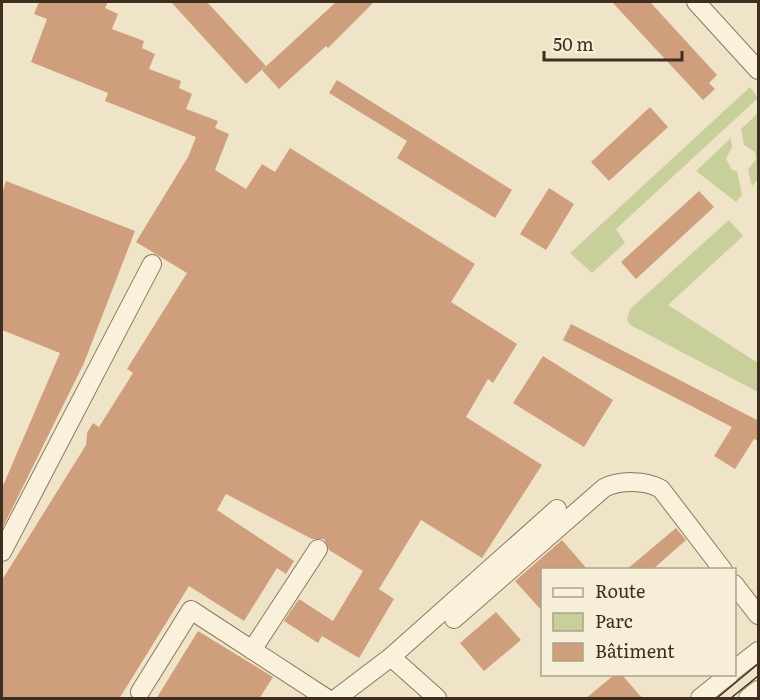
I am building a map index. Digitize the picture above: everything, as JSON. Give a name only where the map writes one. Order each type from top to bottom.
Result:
[{"type":"street","points":[[696,2],[759,70]]},
{"type":"street","points":[[2,552],[152,264]]},
{"type":"street","points":[[454,619],[604,488],[613,483],[652,483],[661,489],[721,568]]},
{"type":"street","points":[[337,699],[391,657],[557,509]]},
{"type":"street","points":[[252,650],[318,549]]},
{"type":"street","points":[[736,585],[759,615]]},
{"type":"street","points":[[140,692],[191,610],[326,699]]},
{"type":"street","points":[[736,669],[759,651]]},
{"type":"street","points":[[391,657],[420,699]]},
{"type":"street","points":[[391,657],[437,699]]},
{"type":"street","points":[[700,699],[729,676]]},
{"type":"street","points":[[748,699],[759,690]]},
{"type":"green space","points":[[750,87],[758,98],[616,229],[625,243],[592,273],[570,253]]},
{"type":"green space","points":[[757,114],[758,179],[752,186],[748,170],[756,159],[755,152],[744,145],[741,129]]},
{"type":"green space","points":[[731,138],[732,147],[726,159],[732,170],[737,171],[742,195],[736,202],[696,171]]},
{"type":"green space","points":[[729,220],[743,236],[668,305],[758,363],[758,392],[630,325],[627,320],[630,309]]},
{"type":"building","points":[[39,2],[108,2],[105,8],[118,14],[112,29],[144,41],[142,48],[155,54],[149,69],[181,81],[179,88],[192,94],[186,109],[218,121],[215,128],[229,134],[215,170],[246,189],[262,164],[275,172],[290,148],[475,264],[451,302],[517,344],[493,383],[488,379],[466,417],[542,465],[482,558],[421,520],[379,589],[394,599],[359,658],[322,636],[318,643],[284,621],[299,599],[333,621],[363,571],[329,550],[324,539],[312,539],[226,494],[217,510],[294,561],[286,574],[277,568],[244,621],[189,586],[119,699],[2,699],[2,580],[86,445],[87,433],[93,423],[99,427],[133,373],[127,369],[187,273],[136,242],[188,157],[196,137],[105,101],[108,93],[31,62],[47,19],[34,14]]},
{"type":"building","points":[[171,2],[207,2],[266,66],[246,84]]},
{"type":"building","points":[[336,2],[374,2],[328,48],[326,46],[279,89],[262,70]]},
{"type":"building","points":[[612,2],[650,2],[717,75],[709,83],[715,89],[703,100]]},
{"type":"building","points":[[337,80],[512,190],[495,218],[397,158],[407,141],[329,93]]},
{"type":"building","points":[[650,107],[668,127],[609,181],[591,162]]},
{"type":"building","points":[[6,181],[135,231],[84,363],[2,529],[2,488],[60,353],[2,330],[2,193]]},
{"type":"building","points":[[549,188],[574,204],[546,250],[520,234]]},
{"type":"building","points":[[699,191],[714,207],[636,279],[621,262]]},
{"type":"building","points":[[571,324],[759,421],[759,441],[754,439],[735,469],[714,456],[732,427],[563,340]]},
{"type":"building","points":[[543,356],[613,400],[584,447],[513,403]]},
{"type":"building","points":[[676,528],[686,540],[654,568],[628,568]]},
{"type":"building","points":[[562,540],[586,568],[541,568],[541,610],[515,581]]},
{"type":"building","points":[[496,612],[521,640],[484,671],[460,643]]},
{"type":"building","points":[[198,631],[273,677],[259,699],[156,699]]},
{"type":"building","points":[[613,676],[623,676],[643,699],[585,699]]},
{"type":"tram line","points":[[717,698],[758,664]]},
{"type":"tram line","points":[[731,698],[758,676]]}]
